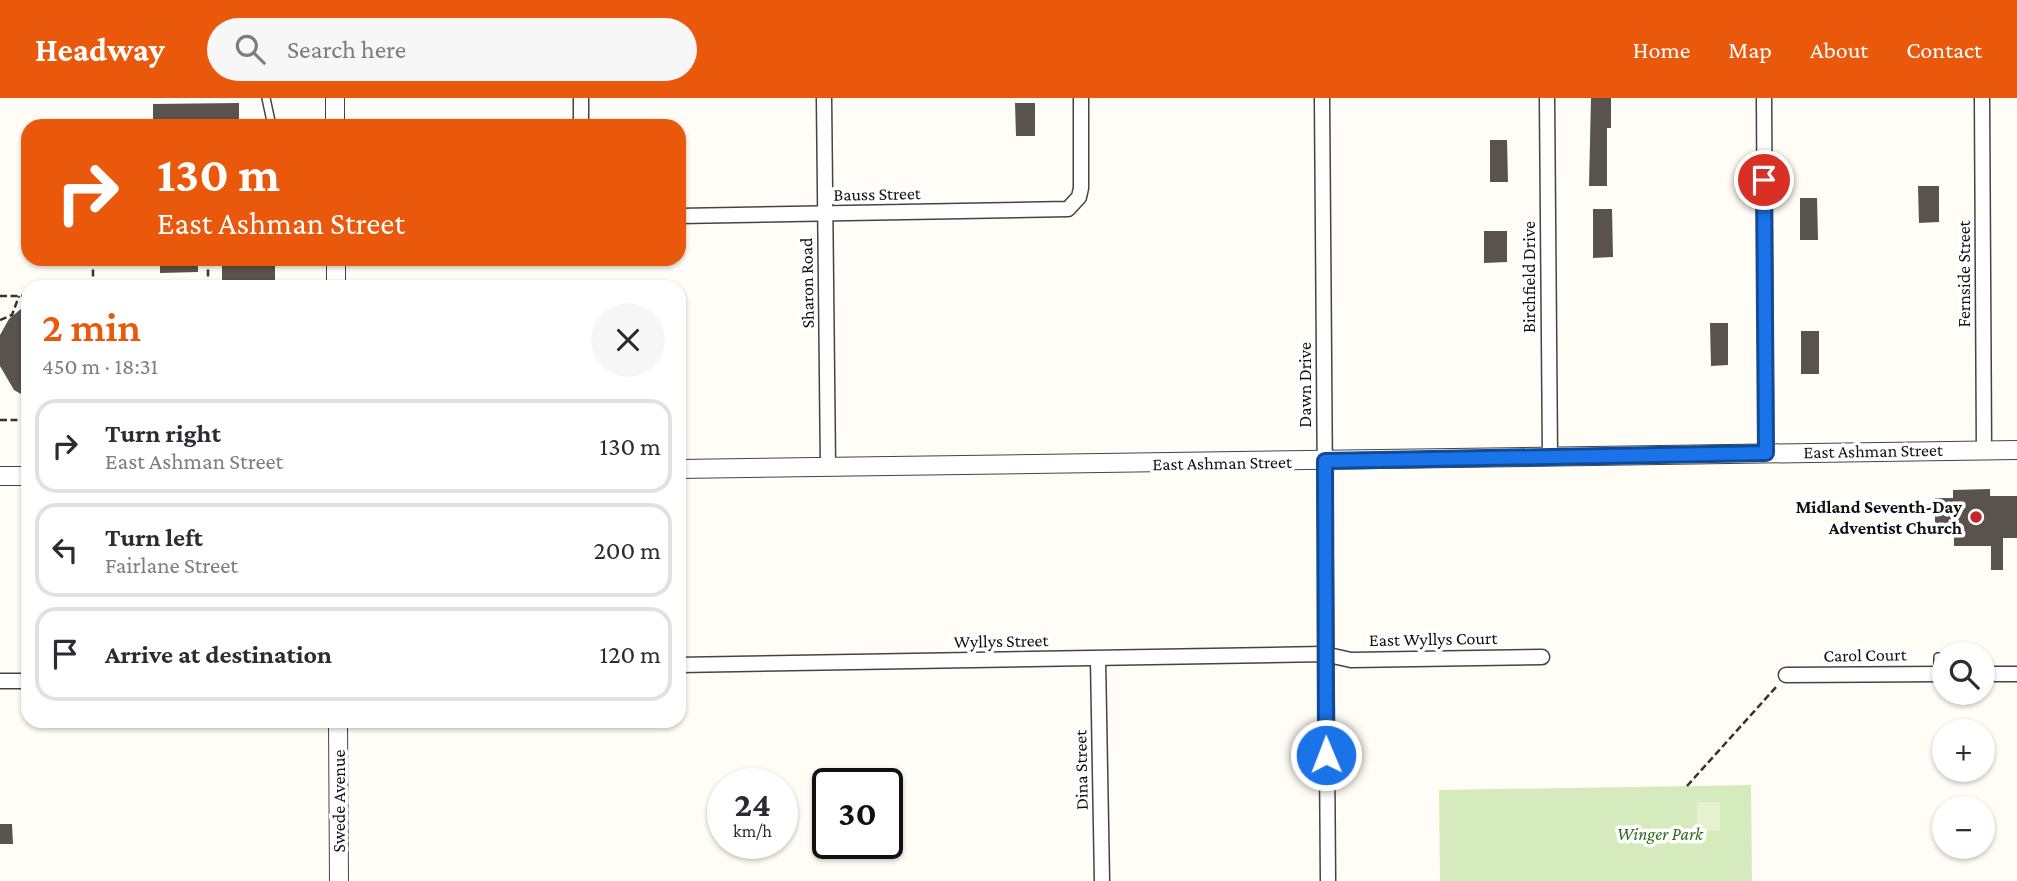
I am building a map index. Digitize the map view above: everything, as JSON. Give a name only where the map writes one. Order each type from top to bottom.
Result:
[{"type":"street","points":[[335,98],[335,119]]},
{"type":"street","points":[[581,98],[581,119]]},
{"type":"street","name":"Sharon Road","points":[[824,98],[828,468]]},
{"type":"street","name":"Bauss Street","points":[[686,216],[1058,212],[1074,205],[1081,188],[1080,98]]},
{"type":"street","name":"Dawn Drive","points":[[1322,98],[1328,881]]},
{"type":"street","name":"Birchfield Drive","points":[[1547,98],[1550,457]]},
{"type":"street","points":[[1764,98],[1766,453]]},
{"type":"street","name":"Fernside Street","points":[[1982,98],[1984,450]]},
{"type":"street","name":"East Ashman Street","points":[[686,469],[2017,450]]},
{"type":"street","points":[[0,476],[21,476]]},
{"type":"street","name":"East Wyllys Court","points":[[1325,654],[1351,660],[1542,657]]},
{"type":"street","name":"Wyllys Street","points":[[686,665],[1325,654]]},
{"type":"street","name":"Dina Street","points":[[1098,659],[1102,881]]},
{"type":"street","name":"Carol Court","points":[[1786,676],[1932,674]]},
{"type":"street","points":[[1995,674],[2017,674]]},
{"type":"street","points":[[0,681],[21,681]]},
{"type":"street","name":"Swede Avenue","points":[[338,728],[339,881]]},
{"type":"lane","points":[[266,98],[270,119]]},
{"type":"path","points":[[0,296],[19,296],[12,315],[0,320]]},
{"type":"path","points":[[0,420],[21,419]]},
{"type":"path","points":[[1687,786],[1786,676]]},
{"type":"green space","name":"Winger Park","points":[[1751,785],[1752,881],[1440,881],[1439,790]]},
{"type":"green space","points":[[1697,802],[1720,802],[1720,831],[1697,831]]},
{"type":"building","points":[[1591,98],[1611,98],[1611,128],[1607,128],[1607,186],[1589,186]]},
{"type":"building","points":[[239,103],[239,119],[153,119],[153,104]]},
{"type":"building","points":[[1015,103],[1035,103],[1035,136],[1016,136]]},
{"type":"building","points":[[1490,140],[1507,140],[1508,182],[1490,182]]},
{"type":"building","points":[[1918,186],[1939,186],[1939,222],[1919,223]]},
{"type":"building","points":[[1800,198],[1817,198],[1818,240],[1800,240]]},
{"type":"building","points":[[1593,209],[1612,209],[1613,257],[1593,258]]},
{"type":"building","points":[[1484,231],[1507,231],[1507,262],[1484,263]]},
{"type":"building","points":[[160,266],[198,266],[198,272],[160,273]]},
{"type":"building","points":[[222,266],[275,266],[275,280],[222,280]]},
{"type":"building","points":[[21,309],[21,394],[14,390],[0,366],[0,335],[9,319]]},
{"type":"building","points":[[1710,323],[1728,323],[1728,365],[1711,366]]},
{"type":"building","points":[[1801,331],[1819,331],[1819,374],[1801,374]]},
{"type":"building","name":"Midland Seventh-Day Adventist Church","points":[[1990,489],[1990,496],[2017,496],[2017,538],[2003,538],[2003,570],[1991,570],[1991,546],[1954,546],[1954,535],[1935,535],[1935,498],[1953,498],[1953,490]]},
{"type":"building","points":[[0,824],[12,824],[13,844],[0,844]]},
{"type":"place","name":"Midland Seventh-Day Adventist Church","points":[[1976,517]]},
{"type":"route","points":[[1326,755],[1325,461],[1766,453],[1764,180]]}]
